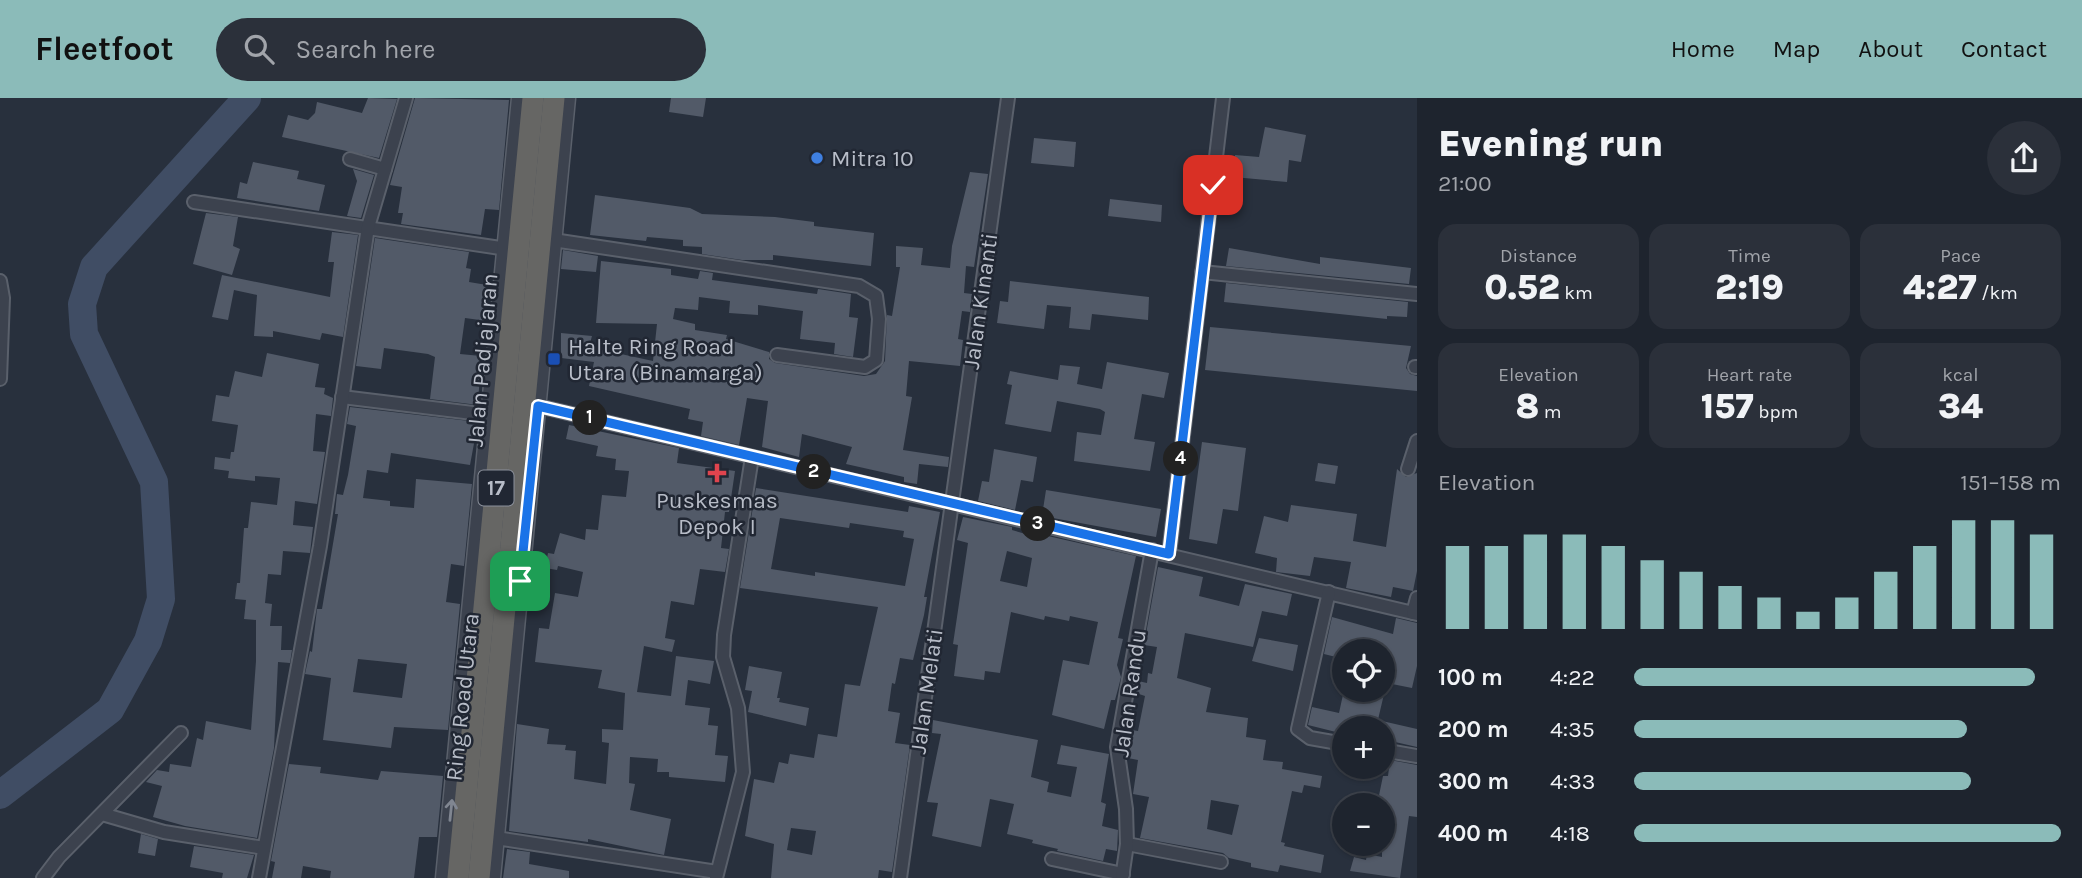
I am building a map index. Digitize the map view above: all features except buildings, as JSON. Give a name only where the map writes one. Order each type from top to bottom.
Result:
[{"type":"highway","name":"Jalan Padjajaran","points":[[458,878],[482,560],[533,98]]},
{"type":"highway","name":"Jalan Padjajaran","points":[[480,878],[523,490],[554,98]]},
{"type":"street","points":[[259,878],[320,546],[368,227],[406,98]]},
{"type":"street","name":"Ring Road Utara","points":[[444,878],[482,560],[489,415],[520,98]]},
{"type":"street","name":"Ring Road Utara","points":[[492,878],[523,490],[538,406],[567,98]]},
{"type":"street","name":"Jalan Kinanti","points":[[952,504],[1008,98]]},
{"type":"street","points":[[1169,554],[1223,98]]},
{"type":"street","points":[[350,159],[385,169]]},
{"type":"street","points":[[194,202],[507,248]]},
{"type":"street","points":[[553,240],[859,286],[876,296],[879,319],[876,360],[872,365],[865,367],[777,355]]},
{"type":"street","points":[[1202,272],[1417,293]]},
{"type":"street","points":[[0,281],[3,298],[0,379]]},
{"type":"street","points":[[342,397],[489,415]]},
{"type":"street","points":[[538,406],[1415,614],[1417,598]]},
{"type":"street","points":[[1408,469],[1417,441]]},
{"type":"street","points":[[496,838],[716,875],[743,772],[738,708],[723,657],[723,646],[752,457]]},
{"type":"street","name":"Jalan Melati","points":[[900,878],[952,504]]},
{"type":"street","name":"Jalan Randu","points":[[1122,876],[1127,844],[1126,809],[1117,747],[1152,550]]},
{"type":"street","points":[[1329,592],[1298,729],[1310,738],[1332,742]]},
{"type":"street","points":[[43,878],[59,857],[181,733]]},
{"type":"street","points":[[1395,753],[1417,757]]},
{"type":"street","points":[[102,814],[164,832],[264,848]]},
{"type":"street","points":[[1127,844],[1221,862]]},
{"type":"street","points":[[1052,859],[1122,876]]},
{"type":"waterway","points":[[0,795],[110,710],[148,641],[161,599],[154,482],[84,334],[82,304],[94,267],[247,98]]},
{"type":"place","name":"Mitra 10","points":[[817,158]]},
{"type":"place","name":"Halte Ring Road Utara (Binamarga)","points":[[554,359]]},
{"type":"place","name":"Puskesmas Depok I","points":[[717,473]]},
{"type":"route","points":[[520,581],[538,406],[1169,554],[1213,185]]}]
